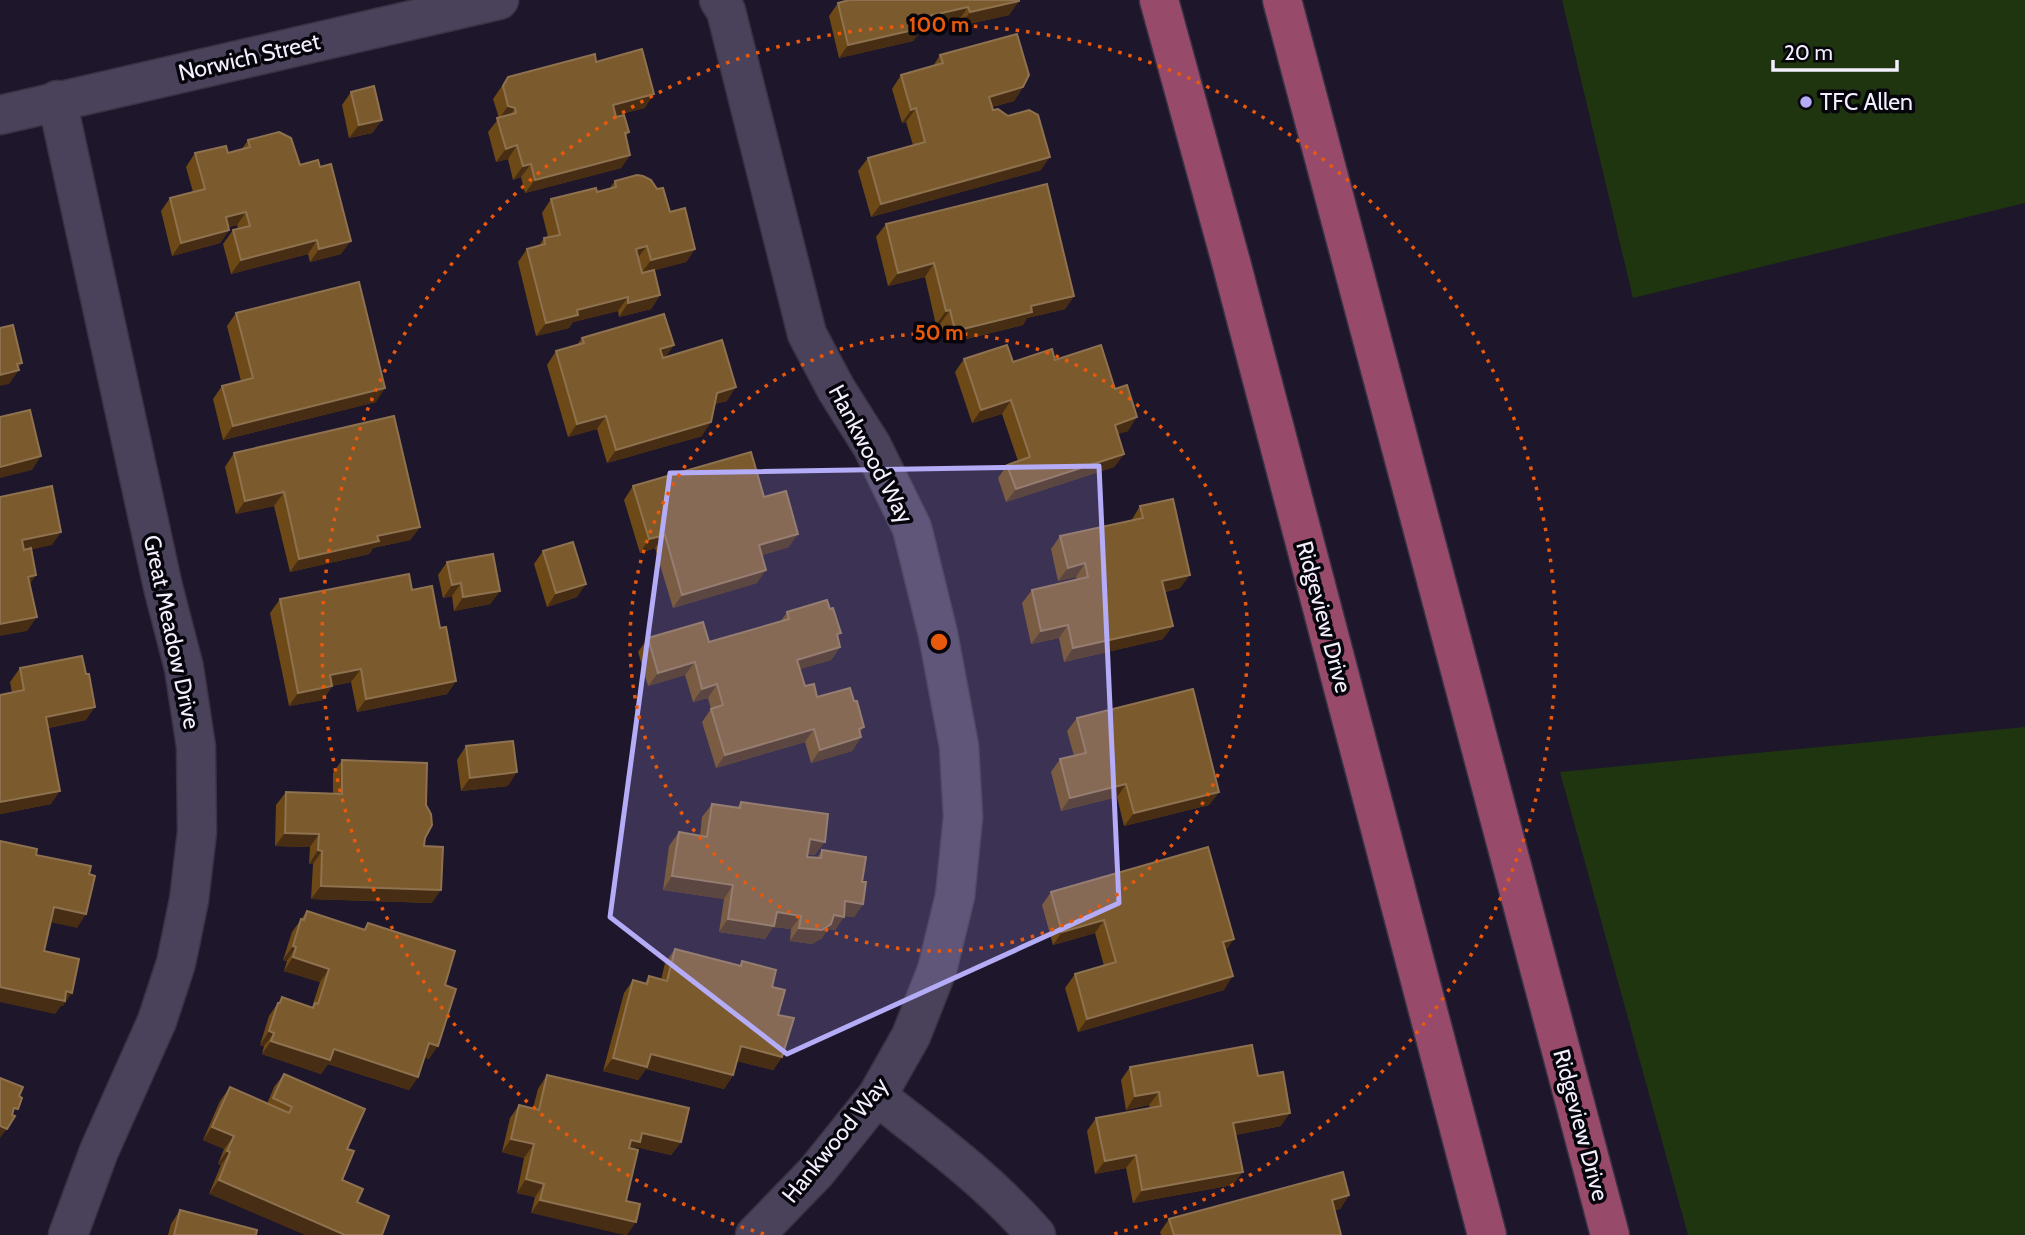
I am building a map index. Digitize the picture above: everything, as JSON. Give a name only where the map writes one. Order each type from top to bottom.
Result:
[{"type":"main road","name":"Ridgeview Drive","points":[[1159,0],[1231,262],[1488,1235]]},
{"type":"main road","name":"Ridgeview Drive","points":[[1282,0],[1610,1235]]},
{"type":"street","name":"Norwich Street","points":[[0,115],[499,0]]},
{"type":"street","name":"Hankwood Way","points":[[719,0],[726,11],[807,334],[836,389],[872,446],[912,528],[938,634],[959,746],[962,817],[955,896],[937,970],[911,1036],[877,1096],[816,1171],[755,1235]]},
{"type":"street","name":"Great Meadow Drive","points":[[57,100],[163,587],[184,668],[196,747],[197,808],[189,900],[176,963],[157,1021],[99,1151],[68,1235]]},
{"type":"street","points":[[877,1096],[1007,1202],[1036,1235]]},
{"type":"highlighted area","points":[[1099,466],[1119,903],[787,1054],[610,917],[670,473]]},
{"type":"green space","name":"TFC Allen","points":[[1562,0],[2025,0],[2025,203],[1633,298]]},
{"type":"green space","points":[[2025,727],[2025,1235],[1688,1235],[1560,772]]},
{"type":"building","points":[[849,0],[1019,1],[970,12],[968,7],[920,18],[922,28],[848,45],[838,3]]},
{"type":"building","points":[[1017,34],[1029,75],[1023,87],[989,97],[993,110],[998,109],[1008,116],[1029,110],[1038,115],[1050,157],[881,204],[868,158],[925,142],[916,108],[911,110],[901,75],[943,63],[940,55]]},
{"type":"building","points":[[642,49],[654,94],[613,105],[616,117],[624,115],[629,132],[625,133],[630,155],[535,180],[531,164],[523,166],[517,145],[506,149],[497,118],[516,113],[515,108],[508,106],[503,86],[508,77],[595,54],[596,62]]},
{"type":"building","points":[[374,86],[382,120],[359,125],[351,92]]},
{"type":"building","points":[[279,132],[291,138],[300,165],[318,160],[320,167],[331,164],[351,241],[319,249],[317,240],[241,260],[233,230],[250,226],[246,212],[226,217],[229,230],[181,243],[170,198],[205,189],[195,153],[226,146],[228,153],[250,147],[248,140]]},
{"type":"building","points":[[637,175],[651,180],[657,189],[663,188],[670,212],[685,208],[695,249],[651,260],[647,246],[636,249],[642,273],[654,270],[660,295],[628,303],[628,297],[577,310],[578,315],[546,323],[527,249],[545,244],[544,238],[560,235],[551,199],[596,188],[597,192],[616,187],[615,181]]},
{"type":"building","points":[[1047,184],[1074,296],[1031,306],[1032,312],[955,331],[950,310],[946,311],[934,263],[898,273],[886,224]]},
{"type":"building","points":[[359,282],[385,388],[233,426],[222,386],[253,378],[236,313]]},
{"type":"building","points":[[664,314],[674,345],[660,349],[663,358],[722,340],[736,387],[717,393],[711,422],[616,450],[606,416],[577,424],[556,351],[584,343],[582,338]]},
{"type":"building","points":[[13,325],[22,363],[17,364],[19,370],[0,375],[0,328]]},
{"type":"building","points":[[1007,345],[1013,362],[1052,349],[1055,360],[1101,345],[1115,389],[1127,385],[1137,417],[1115,425],[1124,454],[1016,489],[1007,465],[1030,457],[1011,400],[981,410],[964,359]]},
{"type":"building","points":[[30,410],[41,456],[0,467],[0,417]]},
{"type":"building","points":[[394,416],[420,527],[377,536],[379,541],[299,559],[284,492],[245,501],[234,453]]},
{"type":"building","points":[[751,452],[764,497],[786,491],[798,534],[759,545],[766,570],[682,595],[665,535],[649,539],[633,486]]},
{"type":"building","points":[[52,486],[61,532],[22,540],[24,550],[31,548],[36,575],[28,577],[37,617],[0,624],[0,497]]},
{"type":"building","points":[[1173,499],[1190,575],[1162,581],[1173,626],[1073,648],[1068,625],[1041,631],[1032,590],[1088,577],[1085,563],[1068,568],[1060,536],[1143,518],[1140,506]]},
{"type":"building","points":[[573,542],[586,584],[556,593],[543,551]]},
{"type":"building","points":[[493,554],[500,591],[463,597],[461,583],[452,585],[447,562]]},
{"type":"building","points":[[409,574],[412,590],[432,586],[440,628],[446,627],[456,681],[366,699],[361,669],[330,675],[332,686],[298,693],[280,599]]},
{"type":"building","points":[[827,600],[830,609],[833,608],[841,633],[837,634],[840,647],[797,660],[805,686],[814,684],[817,697],[850,688],[854,701],[857,701],[864,727],[859,729],[861,737],[820,750],[814,729],[725,755],[711,709],[723,705],[717,684],[702,689],[695,662],[658,673],[648,638],[703,622],[709,642],[789,619],[787,612]]},
{"type":"building","points":[[82,656],[86,674],[89,674],[95,707],[46,717],[60,791],[0,802],[0,695],[24,690],[20,668]]},
{"type":"building","points":[[1193,689],[1219,792],[1134,813],[1126,784],[1070,798],[1060,759],[1086,753],[1077,718]]},
{"type":"building","points":[[513,741],[517,772],[470,778],[466,746]]},
{"type":"building","points":[[342,760],[427,763],[426,805],[431,814],[432,825],[424,846],[443,847],[441,890],[321,886],[322,851],[318,850],[319,834],[285,833],[286,792],[342,794]]},
{"type":"building","points":[[741,802],[828,814],[825,842],[810,839],[807,857],[821,858],[822,850],[866,857],[862,882],[866,882],[863,904],[845,901],[844,917],[834,915],[831,924],[822,930],[799,928],[801,916],[777,912],[774,926],[728,919],[733,885],[672,876],[679,832],[707,837],[712,804],[740,808]]},
{"type":"building","points":[[0,841],[37,849],[36,855],[91,866],[89,874],[95,876],[86,914],[54,907],[44,951],[79,959],[72,993],[66,991],[65,1001],[0,987]]},
{"type":"building","points":[[1208,847],[1234,939],[1223,942],[1233,976],[1087,1019],[1075,974],[1116,962],[1104,920],[1062,932],[1051,892]]},
{"type":"building","points":[[307,911],[365,930],[368,923],[455,951],[445,985],[456,989],[438,1046],[429,1043],[418,1077],[334,1049],[330,1060],[271,1041],[274,1033],[269,1031],[282,997],[313,1008],[315,1003],[318,1004],[329,969],[293,957],[296,947],[293,946],[301,919],[304,920]]},
{"type":"building","points":[[675,949],[741,966],[742,961],[776,970],[772,987],[785,990],[778,1015],[794,1018],[782,1057],[741,1046],[733,1075],[651,1054],[647,1067],[613,1058],[633,980],[647,984],[649,976],[667,981]]},
{"type":"building","points":[[1252,1045],[1258,1076],[1283,1072],[1290,1113],[1233,1123],[1243,1172],[1142,1190],[1136,1155],[1105,1161],[1096,1118],[1161,1106],[1159,1092],[1135,1096],[1130,1067]]},
{"type":"building","points":[[284,1074],[365,1109],[347,1149],[354,1151],[342,1180],[363,1189],[357,1202],[389,1216],[382,1235],[345,1235],[219,1180],[234,1136],[212,1127],[230,1087],[289,1113],[292,1107],[273,1098]]},
{"type":"building","points":[[547,1075],[689,1108],[681,1142],[642,1133],[640,1142],[631,1140],[629,1148],[638,1150],[626,1201],[640,1204],[636,1222],[540,1200],[544,1184],[526,1179],[534,1144],[511,1139],[519,1105],[539,1110]]},
{"type":"building","points":[[0,1078],[23,1087],[18,1109],[14,1108],[12,1115],[15,1116],[7,1129],[0,1126]]},
{"type":"building","points":[[1343,1172],[1349,1195],[1332,1200],[1341,1235],[1174,1235],[1169,1219]]},
{"type":"building","points":[[180,1210],[257,1230],[256,1235],[174,1235]]},
{"type":"place","name":"TFC Allen","points":[[1806,102]]}]
